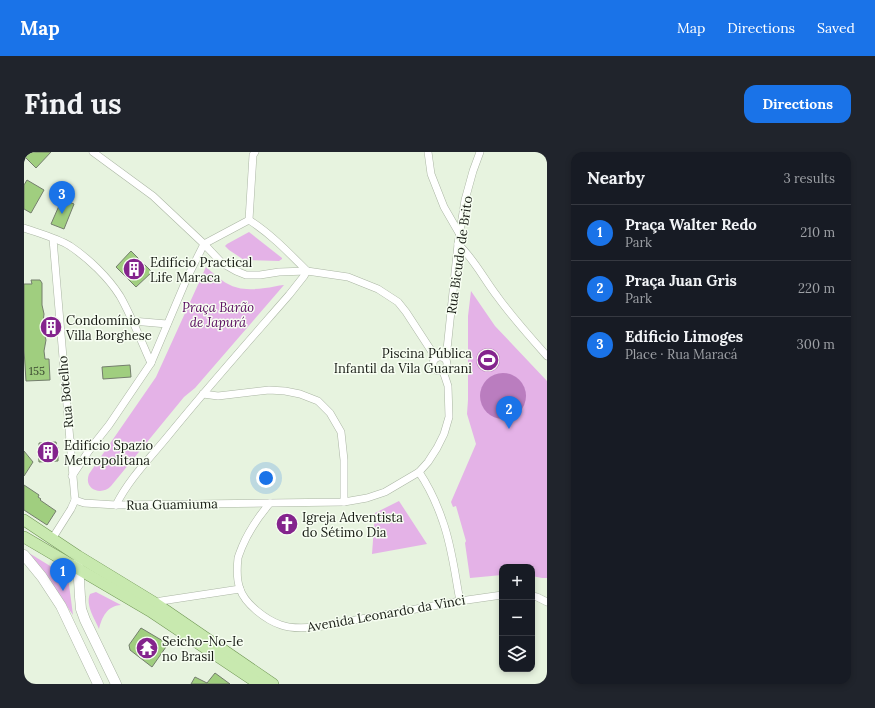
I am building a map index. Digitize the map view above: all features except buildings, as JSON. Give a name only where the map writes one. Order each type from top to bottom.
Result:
[{"type":"main road","points":[[24,520],[152,607],[258,684]]},
{"type":"main road","points":[[24,537],[79,569],[152,607],[273,684]]},
{"type":"main road","points":[[24,555],[42,576],[61,606],[98,684]]},
{"type":"main road","points":[[78,556],[80,597],[85,620],[116,684]]},
{"type":"street","points":[[93,152],[153,196],[222,262],[236,271],[246,275],[307,271],[348,277],[378,289],[398,302],[436,358]]},
{"type":"street","points":[[428,152],[431,174],[444,207],[459,233]]},
{"type":"street","name":"Rua Bicudo de Brito","points":[[446,359],[459,233],[465,200],[480,152]]},
{"type":"street","points":[[249,220],[253,153]]},
{"type":"street","points":[[72,476],[151,363],[187,278],[204,244],[249,220]]},
{"type":"street","points":[[249,220],[280,244],[307,271]]},
{"type":"street","points":[[24,228],[69,246],[99,270],[119,295],[151,363]]},
{"type":"street","name":"Rua Botelho","points":[[53,239],[75,500]]},
{"type":"street","points":[[458,244],[466,252],[497,297],[547,356]]},
{"type":"street","points":[[116,505],[123,492],[135,476],[289,295],[307,271]]},
{"type":"street","points":[[132,321],[167,324]]},
{"type":"street","points":[[441,356],[446,359],[448,364],[446,369],[438,371],[434,368],[433,361],[436,358],[441,356]]},
{"type":"street","points":[[270,503],[344,502],[367,498],[385,492],[419,472],[437,448],[444,434],[449,417],[448,386],[443,370]]},
{"type":"street","points":[[204,394],[218,396],[269,390],[300,394],[318,401],[330,413],[341,432],[344,460],[344,502]]},
{"type":"street","points":[[69,440],[78,446],[90,449]]},
{"type":"street","points":[[419,472],[429,488],[443,522],[460,601]]},
{"type":"street","points":[[52,539],[75,500]]},
{"type":"street","name":"Rua Guamiuma","points":[[75,500],[84,503],[116,505],[270,503]]},
{"type":"street","name":"Avenida Leonardo da Vinci","points":[[270,503],[259,516],[246,536],[238,557],[238,572],[240,589],[249,604],[264,617],[282,626],[300,628],[317,627],[499,595]]},
{"type":"street","points":[[152,607],[161,601],[240,589]]},
{"type":"street","points":[[535,597],[547,602]]},
{"type":"green space","name":"Praça Barão de Japurá","points":[[249,232],[282,259],[279,261],[244,260],[225,246]]},
{"type":"green space","name":"Praça Barão de Japurá","points":[[206,267],[226,283],[239,288],[255,289],[284,285],[195,388],[184,397],[111,486],[103,491],[94,490],[89,484],[89,474],[156,377]]},
{"type":"green space","points":[[471,291],[495,326],[547,381],[547,578],[535,577],[535,564],[499,564],[499,575],[470,578],[465,543],[466,541],[456,506],[453,507],[451,502],[476,444],[467,414],[468,316]]},
{"type":"green space","points":[[399,501],[427,544],[372,554],[375,513]]},
{"type":"green space","points":[[29,553],[68,577],[73,615],[45,575]]},
{"type":"green space","points":[[96,592],[121,605],[112,607],[106,613],[99,629],[91,612],[89,603],[90,594]]},
{"type":"shaded area","name":"Piscina Pública Infantil da Vila Guarani","points":[[488,348],[493,349],[499,355],[499,365],[493,371],[488,372],[483,371],[477,365],[476,360],[477,355],[483,349]]},
{"type":"shaded area","points":[[499,373],[507,373],[516,377],[522,383],[526,396],[522,409],[516,415],[507,419],[499,419],[490,415],[484,409],[480,400],[480,392],[484,383],[490,377]]},
{"type":"place","name":"Edificio Limoges","points":[[62,214]]},
{"type":"place","name":"Edifício Practical Life Maraca","points":[[134,269]]},
{"type":"place","name":"Condomínio Villa Borghese","points":[[51,327]]},
{"type":"place","name":"Piscina Pública Infantil da Vila Guarani","points":[[488,360]]},
{"type":"place","name":"Praça Juan Gris","points":[[509,429]]},
{"type":"place","name":"Edifício Spazio Metropolitana","points":[[48,452]]},
{"type":"place","name":"Igreja Adventista do Sétimo Dia","points":[[287,524]]},
{"type":"place","name":"Praça Walter Redo","points":[[63,591]]},
{"type":"place","name":"Seicho-No-Ie no Brasil","points":[[147,648]]}]
